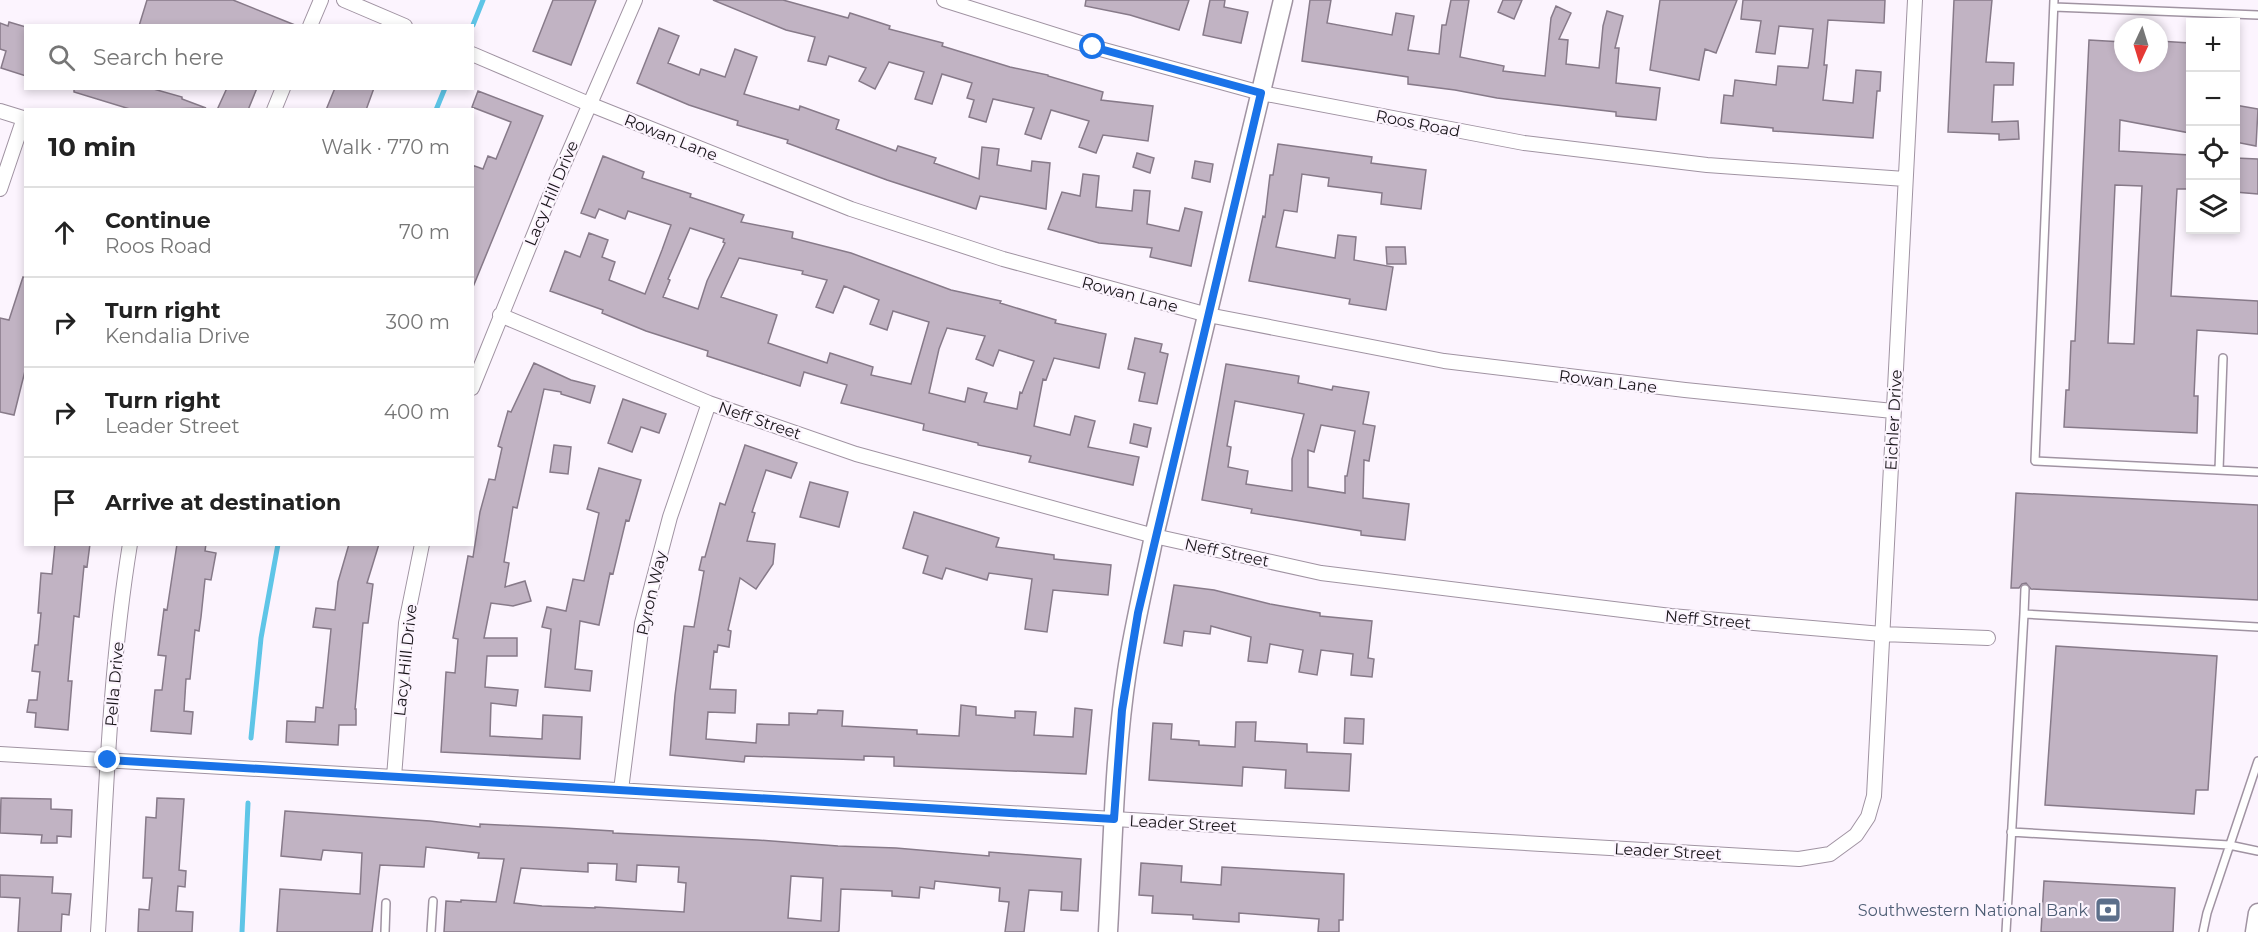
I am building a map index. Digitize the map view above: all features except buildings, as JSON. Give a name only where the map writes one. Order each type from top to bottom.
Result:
[{"type":"street","points":[[311,24],[321,0]]},
{"type":"street","points":[[344,0],[400,24]]},
{"type":"street","name":"Lacy Hill Drive","points":[[474,383],[500,315],[634,0]]},
{"type":"street","name":"Roos Road","points":[[944,0],[1093,47],[1261,93],[1524,143],[1707,165],[1905,179]]},
{"type":"street","points":[[1108,932],[1118,752],[1127,670],[1155,536],[1283,0]]},
{"type":"street","name":"Eichler Drive","points":[[1856,835],[1868,817],[1874,796],[1915,0]]},
{"type":"street","name":"Rowan Lane","points":[[474,55],[589,105],[851,209],[1003,259],[1208,315],[1444,361],[1685,390],[1893,411]]},
{"type":"street","points":[[275,108],[282,90]]},
{"type":"street","points":[[0,111],[24,118]]},
{"type":"street","points":[[0,189],[24,121]]},
{"type":"street","name":"Neff Street","points":[[500,315],[709,403],[856,454],[1155,536],[1321,573],[1671,616],[1882,634],[1988,638]]},
{"type":"street","name":"Pyron Way","points":[[621,790],[642,623],[670,517],[709,403]]},
{"type":"street","name":"Pella Drive","points":[[98,932],[121,596],[130,546]]},
{"type":"street","name":"Lacy Hill Drive","points":[[394,777],[406,623],[422,546]]},
{"type":"street","name":"Leader Street","points":[[0,754],[1799,858],[1830,854],[1856,835]]},
{"type":"street","points":[[2255,932],[2258,913]]},
{"type":"lane","points":[[2258,15],[2054,3],[2035,461],[2258,472]]},
{"type":"lane","points":[[2219,470],[2223,358]]},
{"type":"lane","points":[[2006,932],[2025,588]]},
{"type":"lane","points":[[2024,614],[2258,627]]},
{"type":"lane","points":[[2204,932],[2207,913],[2258,761]]},
{"type":"lane","points":[[2011,832],[2229,845],[2258,852]]},
{"type":"lane","points":[[430,932],[433,902]]},
{"type":"lane","points":[[385,932],[386,903]]},
{"type":"waterway","points":[[473,24],[483,0]]},
{"type":"waterway","points":[[437,108],[444,90]]},
{"type":"waterway","points":[[251,738],[261,638],[278,546]]},
{"type":"waterway","points":[[242,932],[248,803]]},
{"type":"place","name":"Southwestern National Bank","points":[[2108,910]]},
{"type":"route","points":[[108,760],[1114,819],[1122,710],[1138,613],[1261,93],[1093,47]]}]
